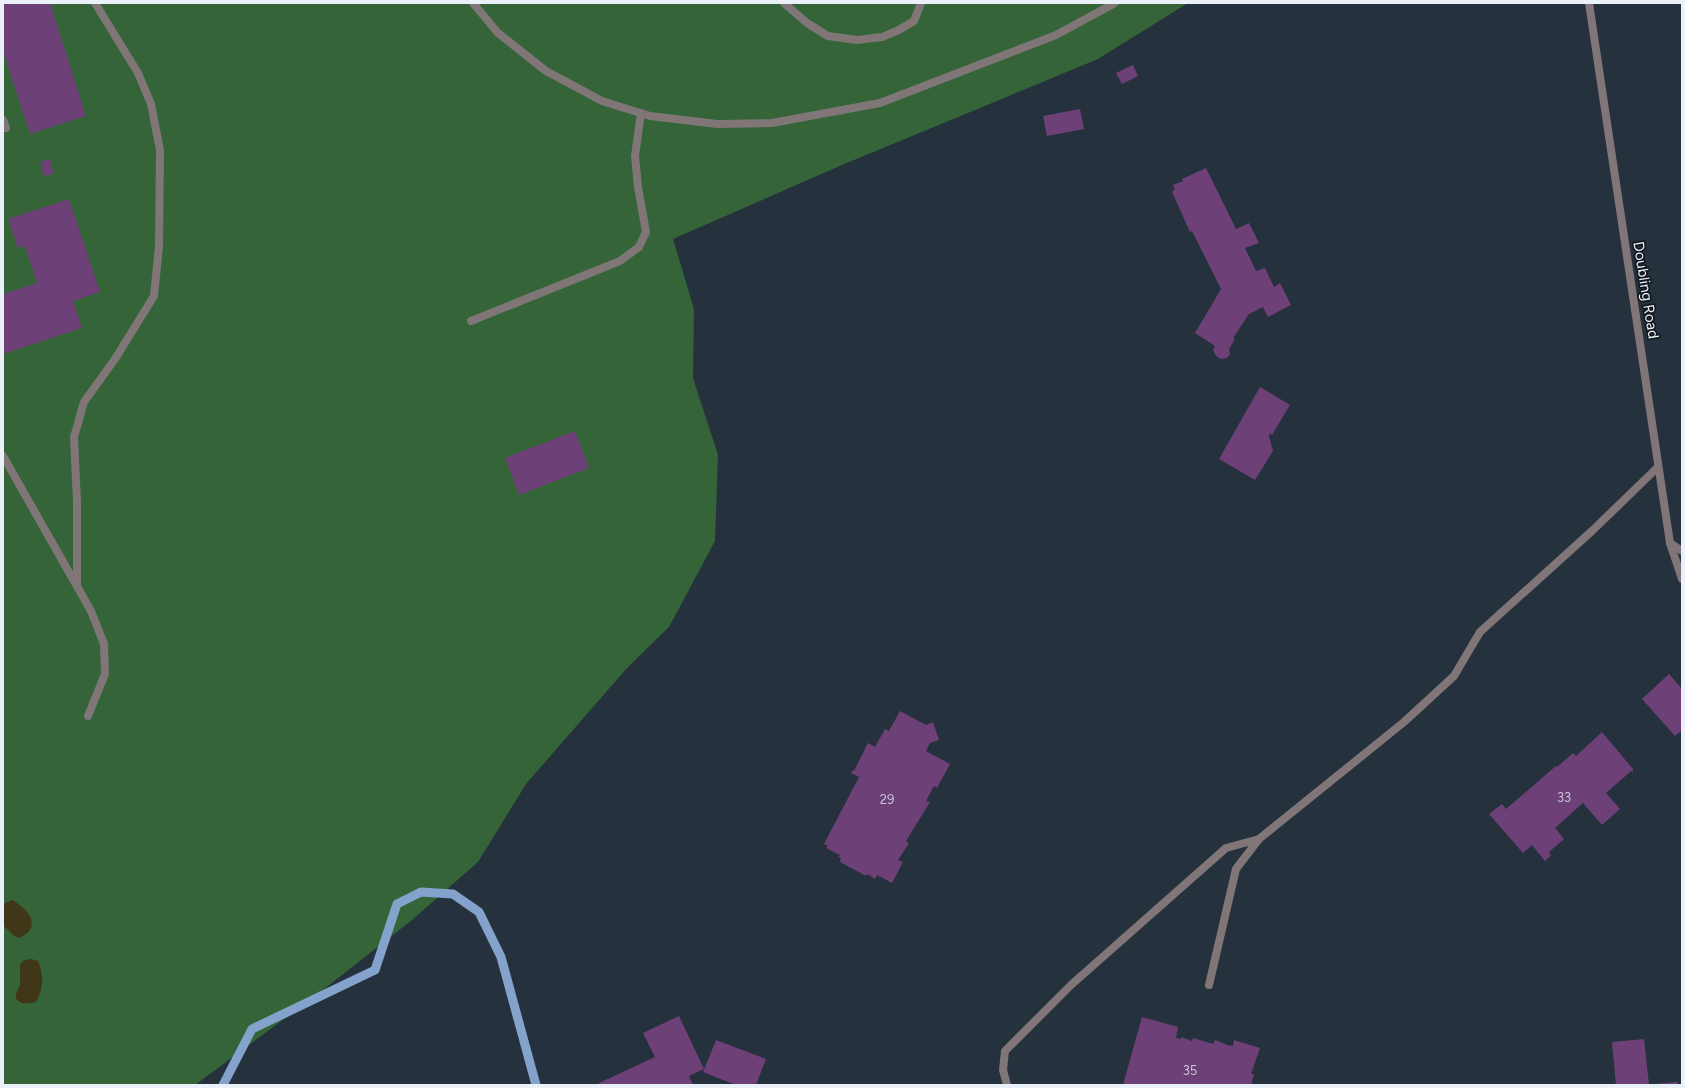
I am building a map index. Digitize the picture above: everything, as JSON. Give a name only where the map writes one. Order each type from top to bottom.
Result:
[{"type":"street","points":[[77,584],[77,502],[74,437],[84,402],[115,359],[154,296],[159,246],[160,150],[151,104],[138,73],[95,3]]},
{"type":"street","points":[[473,3],[498,33],[546,71],[602,101],[650,116],[717,124],[772,124],[880,103],[1056,35],[1115,3]]},
{"type":"street","points":[[784,3],[807,23],[828,36],[857,40],[882,37],[897,32],[914,21],[921,3]]},
{"type":"street","name":"Doubling Road","points":[[1588,3],[1670,543],[1682,579]]},
{"type":"street","points":[[472,321],[620,261],[639,247],[646,232],[638,187],[635,156],[641,113]]},
{"type":"street","points":[[3,120],[6,128]]},
{"type":"street","points":[[3,456],[77,584],[91,611],[104,644],[105,674],[88,716]]},
{"type":"street","points":[[1209,985],[1236,869],[1259,839],[1404,722],[1454,676],[1480,632],[1593,530],[1658,466]]},
{"type":"street","points":[[1670,543],[1682,551]]},
{"type":"street","points":[[1007,1085],[1003,1070],[1005,1051],[1071,985],[1226,848],[1259,839]]},
{"type":"green space","points":[[3,3],[1188,3],[1098,59],[842,165],[673,239],[694,309],[693,378],[718,455],[715,541],[669,627],[627,668],[526,784],[478,862],[412,920],[319,993],[195,1085],[3,1085]]},
{"type":"sand","points":[[12,900],[24,908],[31,918],[32,924],[30,929],[26,934],[19,938],[14,936],[3,925],[3,904]]},
{"type":"sand","points":[[31,959],[38,961],[42,977],[42,987],[36,1002],[25,1004],[16,999],[16,994],[20,984],[20,965],[24,960]]},
{"type":"building","points":[[3,3],[50,3],[86,116],[30,134],[3,51]]},
{"type":"building","points":[[1133,65],[1138,76],[1122,84],[1116,73]]},
{"type":"building","points":[[1080,109],[1084,129],[1047,136],[1043,116]]},
{"type":"building","points":[[50,159],[54,173],[44,177],[40,162]]},
{"type":"building","points":[[1206,168],[1236,229],[1249,223],[1259,243],[1245,248],[1256,271],[1265,268],[1274,287],[1280,283],[1291,305],[1268,317],[1263,307],[1249,314],[1233,338],[1235,339],[1229,349],[1230,354],[1227,358],[1221,359],[1216,356],[1213,350],[1215,346],[1195,333],[1221,289],[1192,231],[1190,232],[1172,192],[1175,189],[1173,185],[1183,181],[1182,179]]},
{"type":"building","points":[[69,199],[100,292],[73,301],[82,328],[3,354],[3,294],[37,283],[25,246],[18,248],[8,219]]},
{"type":"building","points":[[1260,387],[1290,405],[1272,435],[1270,433],[1269,436],[1273,451],[1255,480],[1219,459]]},
{"type":"building","points":[[575,431],[589,468],[519,495],[505,458]]},
{"type":"building","points":[[1669,674],[1682,689],[1682,730],[1675,736],[1642,699]]},
{"type":"building","points":[[900,711],[926,725],[933,722],[939,740],[930,743],[926,751],[950,764],[937,788],[934,786],[926,801],[930,802],[906,841],[909,843],[898,860],[903,862],[892,883],[877,875],[875,879],[867,874],[866,876],[840,862],[841,858],[838,857],[840,855],[826,848],[828,846],[824,844],[859,777],[851,773],[853,770],[854,771],[868,743],[875,747],[885,729],[889,731]]},
{"type":"building","points":[[1602,732],[1633,769],[1633,771],[1606,793],[1620,809],[1602,825],[1583,803],[1555,828],[1564,839],[1549,852],[1551,855],[1545,861],[1532,845],[1523,853],[1489,814],[1502,804],[1506,809],[1573,753],[1576,756]]},
{"type":"building","points":[[679,1016],[704,1069],[689,1076],[693,1085],[600,1085],[599,1083],[655,1057],[643,1033]]},
{"type":"building","points":[[1142,1017],[1178,1027],[1176,1038],[1181,1039],[1181,1037],[1192,1041],[1193,1038],[1213,1044],[1215,1040],[1230,1046],[1233,1046],[1234,1040],[1260,1048],[1251,1074],[1254,1074],[1251,1085],[1123,1085]]},
{"type":"building","points":[[1644,1039],[1649,1085],[1616,1085],[1612,1042]]},
{"type":"building","points":[[716,1040],[766,1059],[756,1085],[736,1085],[703,1072]]},
{"type":"building","points":[[1677,1082],[1678,1085],[1654,1085],[1654,1084]]},
{"type":"waterway","points":[[223,1085],[252,1029],[375,970],[397,904],[421,892],[453,894],[479,912],[501,957],[536,1085]]}]
